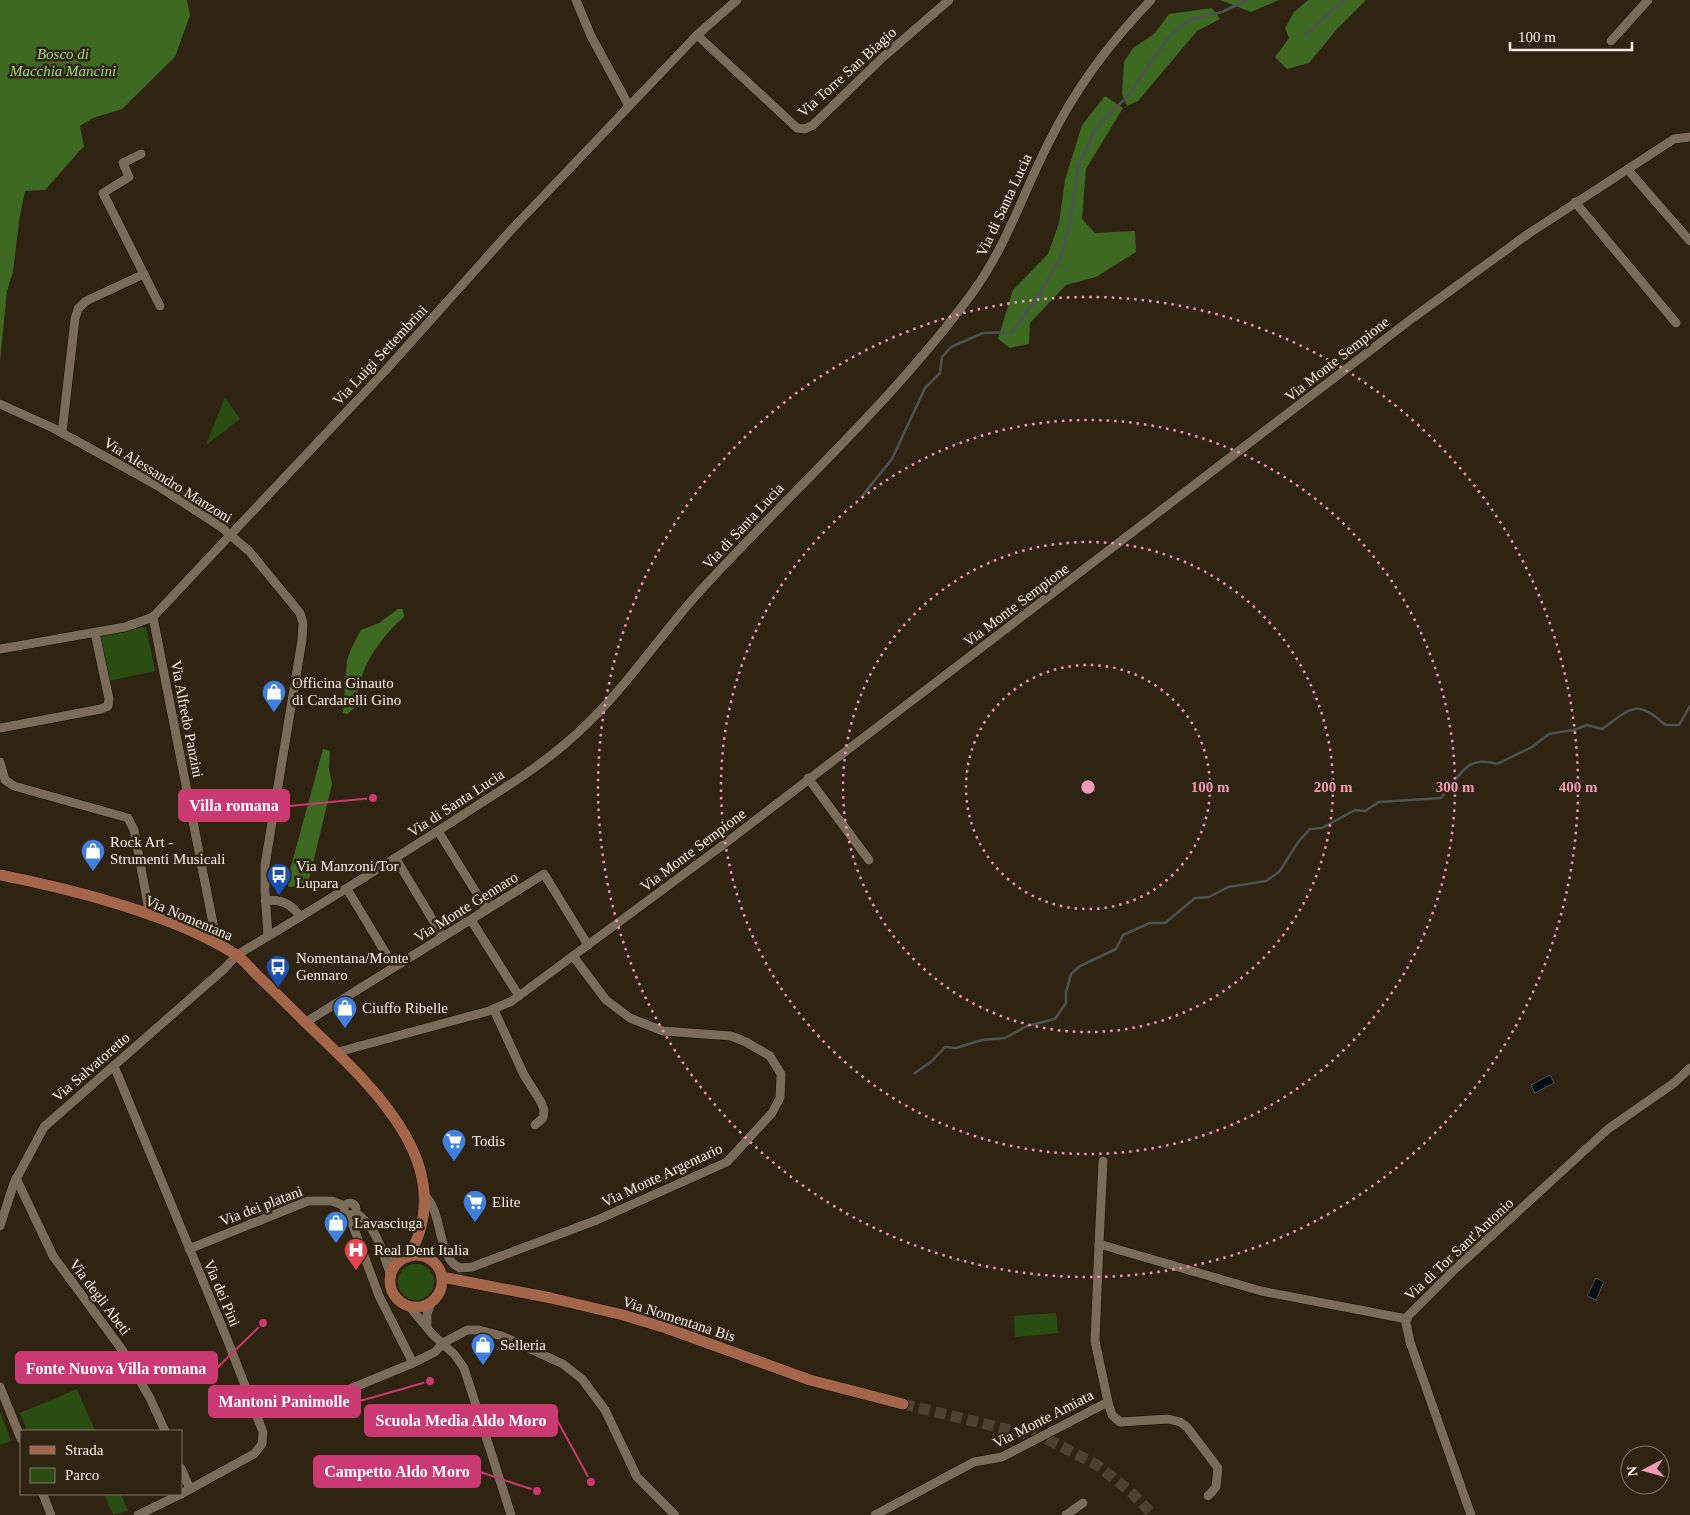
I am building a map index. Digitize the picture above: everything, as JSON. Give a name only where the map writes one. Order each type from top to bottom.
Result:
[{"type":"main road","name":"Via Nomentana","points":[[0,875],[34,882],[150,916],[217,944],[237,955],[338,1052],[406,1134],[420,1169],[424,1195],[422,1227],[426,1252],[431,1260]]},
{"type":"main road","name":"Via Nomentana","points":[[406,1258],[418,1240],[422,1227]]},
{"type":"main road","points":[[416,1255],[431,1260],[436,1265],[442,1278],[440,1292],[431,1303],[416,1307],[409,1306],[394,1294],[391,1276],[398,1263],[406,1258],[416,1255]]},
{"type":"main road","name":"Via Nomentana Bis","points":[[442,1278],[551,1298],[623,1315],[666,1328],[810,1380],[903,1404]]},
{"type":"street","points":[[576,0],[591,36],[629,106]]},
{"type":"street","name":"Via Luigi Settembrini","points":[[0,649],[136,625],[153,617],[386,371],[512,229],[592,148],[697,35],[737,0]]},
{"type":"street","name":"Via Torre San Biagio","points":[[697,35],[797,128],[805,129],[813,125],[882,58],[949,0]]},
{"type":"street","name":"Via di Santa Lucia","points":[[237,955],[396,859],[538,765],[587,724],[698,593],[880,401],[938,335],[976,286],[1002,246],[1046,146],[1070,103],[1102,56],[1151,0]]},
{"type":"street","points":[[1611,41],[1648,0]]},
{"type":"street","name":"Via Monte Sempione","points":[[338,1052],[494,1010],[519,996],[719,848],[808,778],[1106,554],[1163,507],[1246,447],[1414,317],[1575,202],[1674,139],[1690,137]]},
{"type":"street","points":[[141,154],[123,163],[130,177],[103,193],[160,306]]},
{"type":"street","points":[[1628,170],[1690,241]]},
{"type":"street","points":[[1575,202],[1676,323]]},
{"type":"street","points":[[62,432],[75,319],[78,309],[86,301],[144,274]]},
{"type":"street","name":"Via Alessandro Manzoni","points":[[0,404],[62,432],[158,486],[231,535],[246,548],[300,613],[303,623],[302,640],[266,860],[265,901],[268,936]]},
{"type":"street","name":"Via Alfredo Panzini","points":[[153,617],[217,944]]},
{"type":"street","points":[[0,728],[101,709],[108,706],[109,699],[95,633]]},
{"type":"street","points":[[0,762],[5,780],[14,786],[128,818],[134,830],[150,916]]},
{"type":"street","points":[[808,778],[869,860]]},
{"type":"street","points":[[438,831],[487,910]]},
{"type":"street","points":[[396,859],[443,937]]},
{"type":"street","name":"Via Monte Gennaro","points":[[306,1022],[544,874],[588,945]]},
{"type":"street","points":[[347,889],[394,968]]},
{"type":"street","points":[[265,901],[279,900],[286,903],[300,917]]},
{"type":"street","points":[[471,920],[519,996]]},
{"type":"street","name":"Via Salvatoretto","points":[[0,1226],[16,1178],[44,1127],[224,969],[237,955]]},
{"type":"street","name":"Via Monte Argentario","points":[[424,1195],[432,1205],[451,1262],[460,1268],[472,1267],[597,1220],[727,1162],[774,1111],[781,1096],[782,1080],[780,1069],[770,1056],[746,1042],[731,1036],[663,1031],[630,1018],[603,998],[573,956]]},
{"type":"street","points":[[494,1010],[513,1052],[543,1107],[543,1118],[535,1125]]},
{"type":"street","name":"Via dei Pini","points":[[114,1066],[258,1417],[263,1436],[260,1447],[254,1454],[182,1493]]},
{"type":"street","name":"Via di Tor Sant'Antonio","points":[[1470,1515],[1410,1342],[1406,1319],[1414,1308],[1608,1129],[1674,1083],[1690,1068]]},
{"type":"street","name":"Via Monte Amiata","points":[[875,1515],[974,1462],[1002,1457],[1108,1402],[1098,1363],[1095,1336],[1103,1162]]},
{"type":"street","name":"Via degli Abeti","points":[[16,1178],[54,1256],[123,1351],[150,1398],[165,1430]]},
{"type":"street","name":"Via dei platani","points":[[189,1250],[308,1201],[332,1201],[344,1206],[349,1202],[355,1204],[352,1214]]},
{"type":"street","points":[[352,1214],[367,1223],[382,1248],[391,1276]]},
{"type":"street","points":[[352,1214],[377,1292],[413,1363]]},
{"type":"street","points":[[1100,1244],[1261,1291],[1406,1319]]},
{"type":"street","points":[[382,1248],[392,1257],[406,1258]]},
{"type":"street","points":[[427,1328],[427,1314],[431,1303]]},
{"type":"street","points":[[409,1306],[427,1328],[456,1356],[467,1374],[486,1441],[511,1515]]},
{"type":"street","points":[[328,1398],[413,1363],[435,1352],[443,1343],[467,1330],[483,1331],[507,1338],[571,1369],[589,1388],[605,1410],[637,1477],[675,1515]]},
{"type":"street","points":[[0,1387],[20,1437]]},
{"type":"street","points":[[1108,1402],[1112,1415],[1120,1422],[1168,1419],[1184,1424],[1218,1468],[1216,1487],[1208,1496]]},
{"type":"street","points":[[182,1470],[190,1489]]},
{"type":"street","points":[[43,1495],[48,1514]]},
{"type":"street","name":"Via dei Pini","points":[[138,1515],[179,1495]]},
{"type":"street","points":[[1066,1515],[1083,1504]]},
{"type":"green space","name":"Bosco di Macchia Mancini","points":[[0,0],[187,0],[190,15],[175,57],[122,109],[93,118],[80,126],[84,146],[45,190],[25,191],[19,221],[13,272],[7,291],[0,361]]},
{"type":"green space","points":[[1220,0],[1279,0],[1251,12]]},
{"type":"green space","points":[[1308,0],[1366,0],[1337,29],[1309,63],[1287,69],[1275,57],[1289,38],[1285,28],[1294,12]]},
{"type":"green space","points":[[1212,8],[1220,19],[1197,31],[1138,101],[1127,106],[1122,94],[1124,62],[1133,48],[1154,34],[1169,14]]},
{"type":"green space","points":[[1105,96],[1123,108],[1086,169],[1082,219],[1095,233],[1135,231],[1136,252],[1096,277],[1066,285],[1030,323],[1029,344],[1010,348],[998,339],[1013,290],[1048,254],[1059,223],[1065,180],[1082,125]]},
{"type":"green space","points":[[225,397],[240,419],[206,445]]},
{"type":"green space","points":[[398,609],[403,609],[404,617],[387,634],[371,656],[360,681],[358,705],[347,714],[343,713],[347,661],[361,630],[379,623]]},
{"type":"green space","points":[[146,627],[155,671],[108,681],[99,637]]},
{"type":"green space","points":[[323,749],[330,751],[329,769],[332,784],[309,880],[298,886],[289,887],[287,881]]},
{"type":"green space","points":[[416,1264],[423,1265],[429,1269],[433,1275],[433,1289],[429,1295],[423,1299],[416,1300],[409,1299],[403,1295],[399,1289],[398,1282],[399,1275],[403,1269],[409,1265]]},
{"type":"green space","points":[[1056,1313],[1058,1333],[1015,1337],[1014,1316]]},
{"type":"green space","points":[[77,1389],[95,1430],[27,1430],[20,1413]]},
{"type":"green space","points":[[0,1412],[11,1441],[0,1445]]},
{"type":"green space","points":[[104,1495],[121,1495],[128,1511],[113,1515]]},
{"type":"shaded area","points":[[1550,1075],[1554,1083],[1535,1093],[1531,1085]]},
{"type":"shaded area","points":[[1596,1278],[1604,1282],[1596,1300],[1587,1296]]},
{"type":"waterway","points":[[862,496],[892,459],[925,388],[940,373],[942,357],[951,347],[983,333],[1012,332],[1036,300],[1061,257],[1069,226],[1078,169],[1093,133],[1102,121],[1128,96],[1165,42],[1179,28],[1192,19],[1222,12],[1247,0]]},
{"type":"waterway","points":[[1305,35],[1344,0]]},
{"type":"waterway","points":[[915,1073],[932,1061],[945,1047],[956,1048],[982,1040],[1005,1038],[1027,1026],[1055,1019],[1066,1003],[1066,992],[1071,974],[1080,966],[1116,949],[1123,935],[1150,923],[1165,923],[1195,898],[1209,897],[1228,887],[1266,881],[1279,872],[1299,841],[1310,829],[1322,828],[1355,810],[1365,811],[1379,802],[1441,798],[1464,769],[1470,765],[1477,762],[1497,764],[1532,747],[1549,734],[1574,730],[1587,725],[1602,729],[1619,716],[1633,709],[1647,711],[1665,725],[1679,725],[1690,706]]},
{"type":"tunnel","points":[[903,1404],[1047,1439],[1097,1465],[1132,1493],[1153,1515]]},
{"type":"place","name":"Officina Ginauto di Cardarelli Gino","points":[[274,713]]},
{"type":"place","name":"Villa romana","points":[[373,798]]},
{"type":"place","name":"Rock Art - Strumenti Musicali","points":[[93,872]]},
{"type":"place","name":"Via Manzoni/Tor Lupara","points":[[279,896]]},
{"type":"place","name":"Nomentana/Monte Gennaro","points":[[278,988]]},
{"type":"place","name":"Ciuffo Ribelle","points":[[345,1029]]},
{"type":"place","name":"Todis","points":[[454,1162]]},
{"type":"place","name":"Elite","points":[[475,1223]]},
{"type":"place","name":"Lavasciuga","points":[[336,1244]]},
{"type":"place","name":"Real Dent Italia","points":[[356,1271]]},
{"type":"place","name":"Fonte Nuova Villa romana","points":[[263,1323]]},
{"type":"place","name":"Selleria","points":[[483,1366]]},
{"type":"place","name":"Mantoni Panimolle","points":[[430,1381]]},
{"type":"place","name":"Scuola Media Aldo Moro","points":[[591,1482]]},
{"type":"place","name":"Campetto Aldo Moro","points":[[537,1491]]}]
